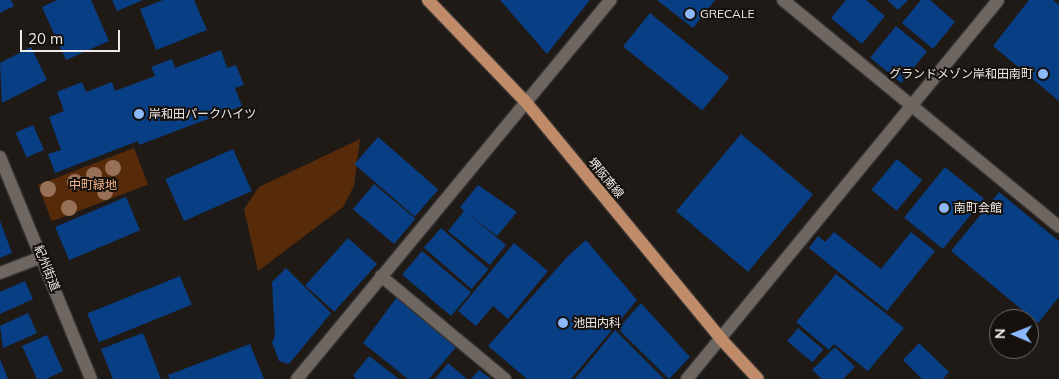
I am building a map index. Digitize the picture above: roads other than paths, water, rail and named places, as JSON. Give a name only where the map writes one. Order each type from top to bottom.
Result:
[{"type":"main road","name":"堺阪南線","points":[[428,0],[525,101],[721,340],[758,379]]},
{"type":"street","points":[[297,379],[525,101],[611,0]]},
{"type":"street","points":[[783,0],[1059,227]]},
{"type":"street","points":[[687,379],[721,340],[998,0]]},
{"type":"street","name":"紀州街道","points":[[0,157],[91,379]]},
{"type":"street","points":[[0,272],[42,257]]},
{"type":"street","points":[[381,276],[505,379]]},
{"type":"place","name":"GRECALE","points":[[690,14]]},
{"type":"place","name":"グランドメゾン岸和田南町","points":[[1043,74]]},
{"type":"place","name":"岸和田パークハイツ","points":[[139,114]]},
{"type":"place","name":"南町会館","points":[[944,208]]},
{"type":"place","name":"池田内科","points":[[563,323]]},
{"type":"park label","name":"中町緑地","points":[[93,185]]}]
